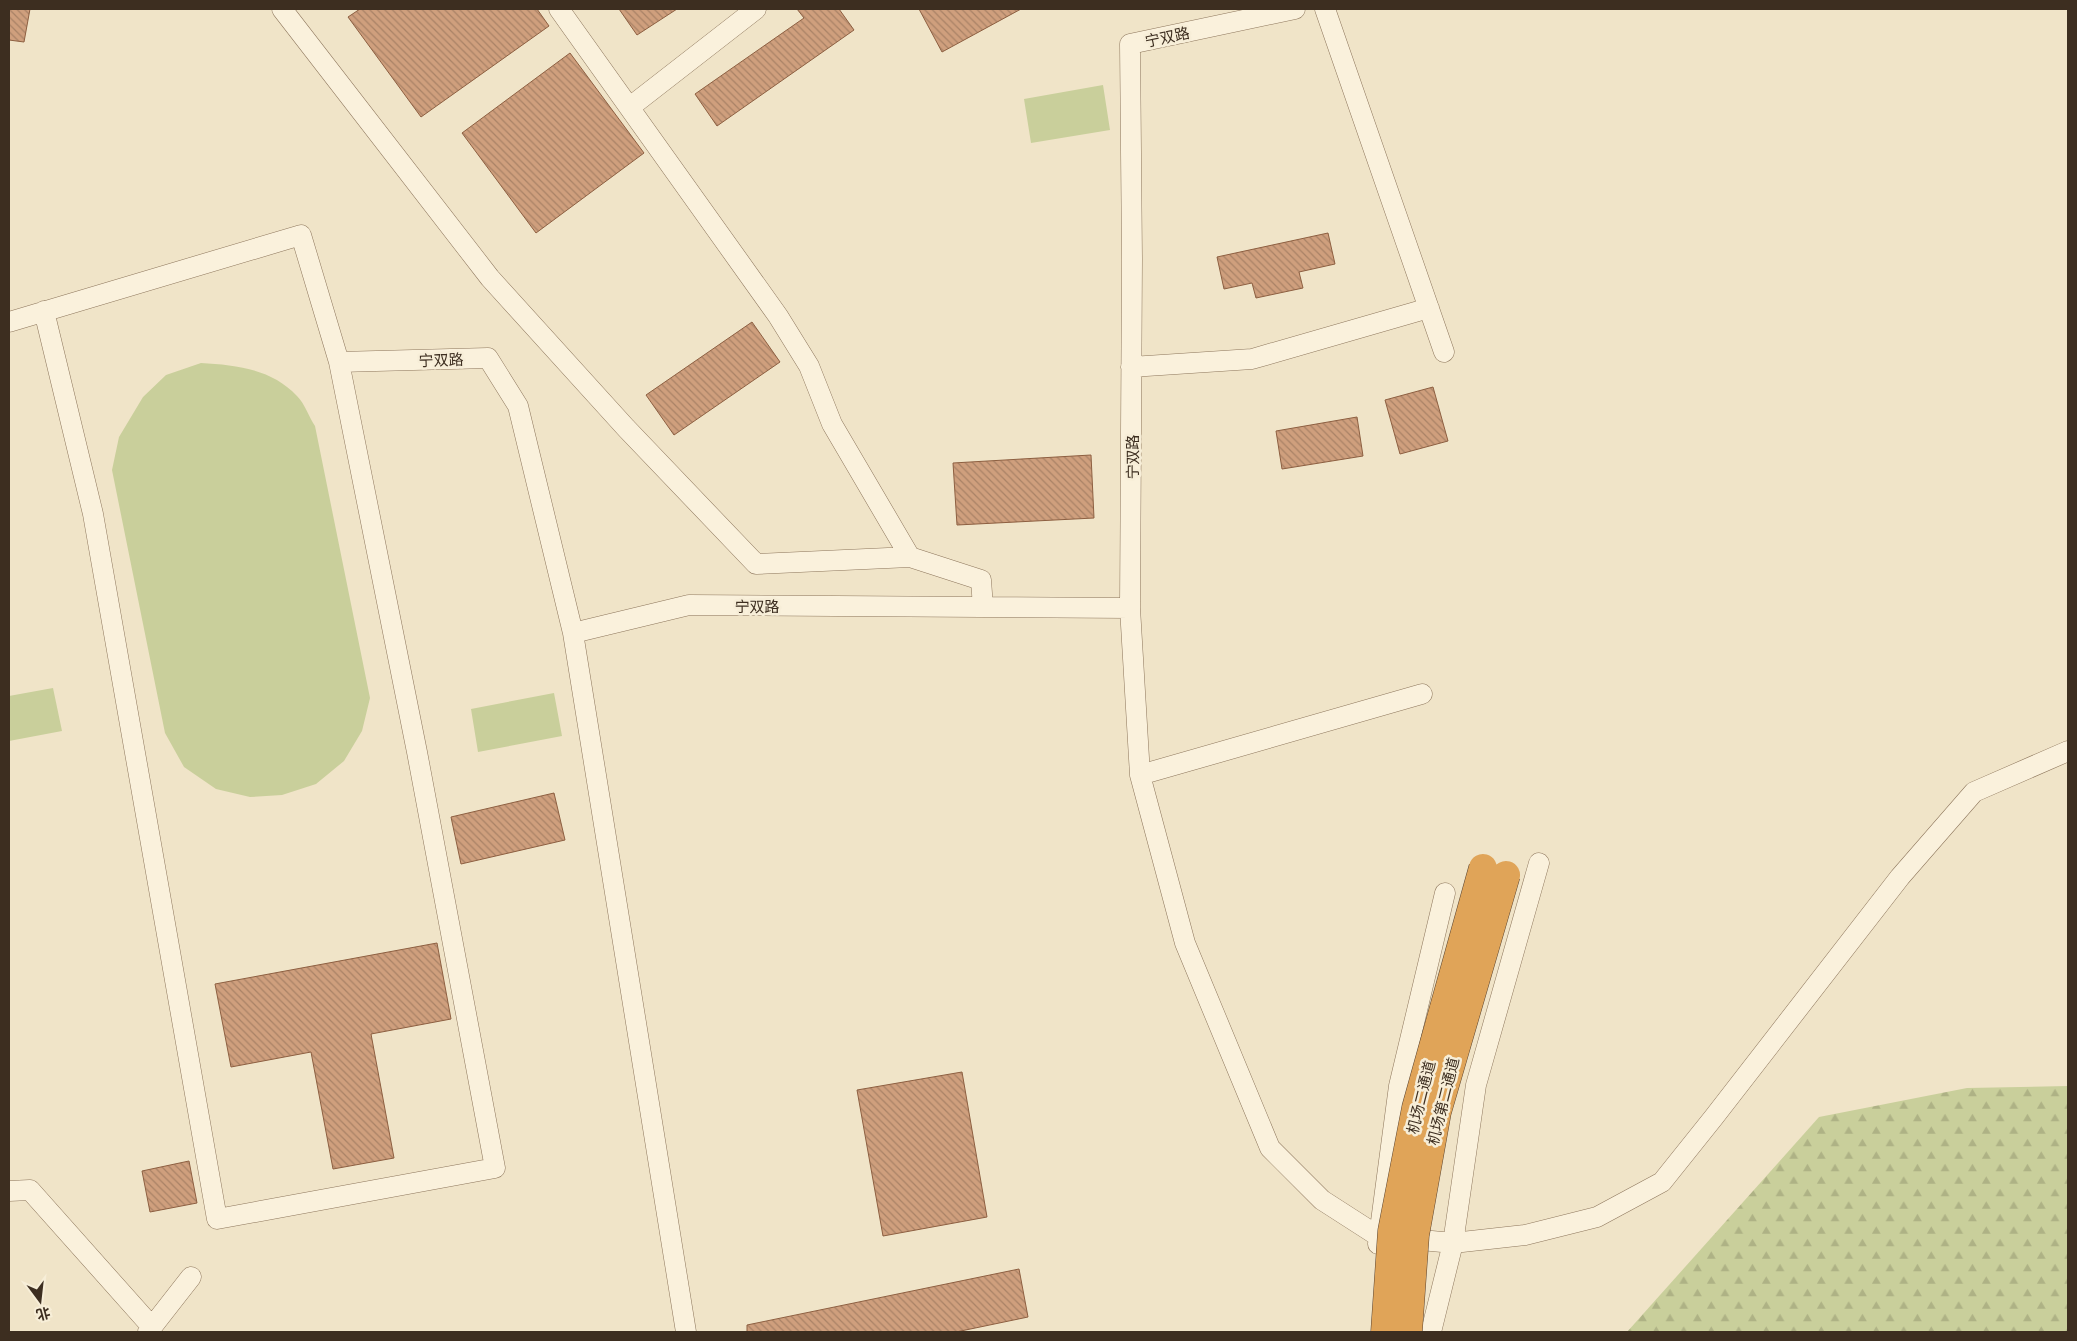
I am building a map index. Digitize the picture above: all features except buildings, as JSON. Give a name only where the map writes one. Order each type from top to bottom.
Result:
[{"type":"highway","name":"机场二通道","points":[[1384,1332],[1392,1231],[1416,1108],[1495,871]]},
{"type":"highway","name":"机场第二通道","points":[[1408,1332],[1415,1235],[1437,1112],[1495,871]]},
{"type":"street","points":[[282,9],[490,278],[626,428],[756,564],[910,556],[981,580],[983,607]]},
{"type":"street","points":[[560,9],[778,316],[809,366],[832,424],[910,556]]},
{"type":"street","points":[[630,107],[756,9]]},
{"type":"street","name":"宁双路","points":[[339,362],[488,358],[518,406],[573,633],[689,605],[1130,608],[1132,367],[1130,44],[1254,13],[1295,9]]},
{"type":"street","points":[[1325,9],[1444,352]]},
{"type":"street","points":[[9,322],[44,311],[301,235],[339,362],[417,752],[495,1168],[217,1219],[94,514],[44,311]]},
{"type":"street","points":[[1132,367],[1252,359],[1429,308]]},
{"type":"street","points":[[1130,608],[1140,775],[1185,943],[1270,1148],[1322,1200],[1378,1236],[1453,1243],[1525,1235],[1597,1217],[1662,1182],[1714,1118],[1900,877],[1974,792],[2068,751]]},
{"type":"street","points":[[573,633],[686,1332]]},
{"type":"street","points":[[1140,775],[1422,694]]},
{"type":"street","points":[[1431,1332],[1453,1243],[1476,1084],[1539,863]]},
{"type":"street","points":[[1372,1332],[1378,1236],[1399,1086],[1445,892]]},
{"type":"street","points":[[9,1191],[30,1190],[150,1330],[191,1276]]},
{"type":"green space","points":[[1103,85],[1110,130],[1031,143],[1024,99]]},
{"type":"green space","points":[[201,363],[240,367],[265,374],[276,380],[300,399],[315,426],[370,698],[362,731],[344,761],[316,784],[282,795],[250,797],[216,789],[184,767],[165,733],[112,470],[119,437],[143,397],[166,375]]},
{"type":"green space","points":[[53,688],[62,731],[9,741],[9,696]]},
{"type":"green space","points":[[554,693],[562,736],[478,752],[471,709]]},
{"type":"green space","points":[[2068,1086],[2068,1332],[1627,1332],[1819,1117],[1967,1088]]}]
